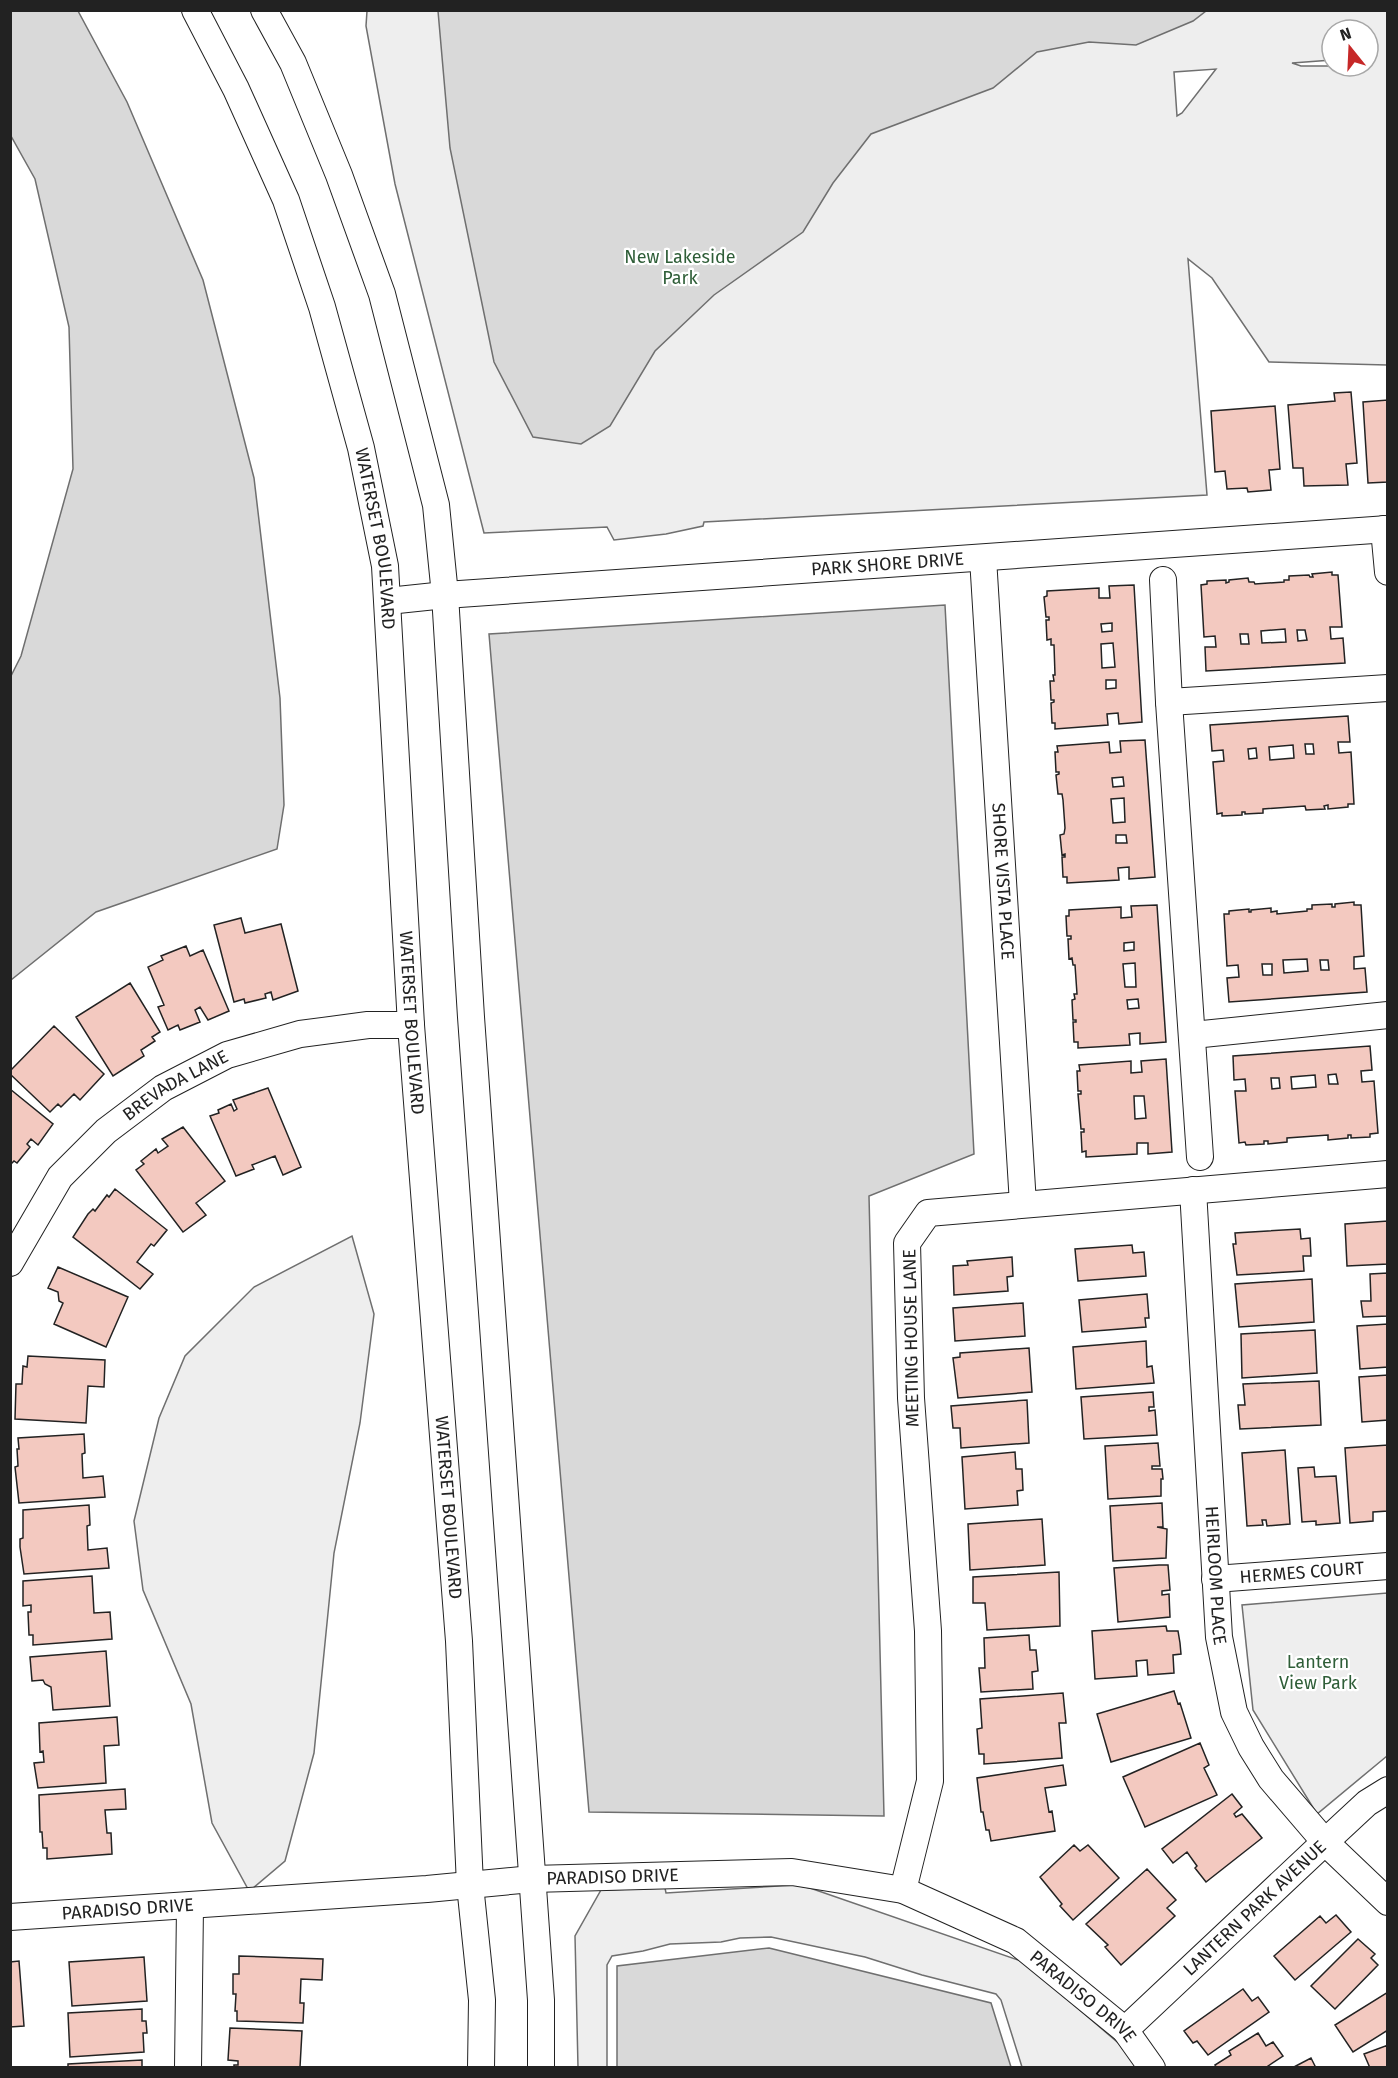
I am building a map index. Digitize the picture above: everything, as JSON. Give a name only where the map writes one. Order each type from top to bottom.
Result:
[{"type":"street","name":"WATERSET BOULEVARD","points":[[195,10],[236,89],[286,200],[318,296],[361,448],[385,566],[411,1025],[459,1641],[470,1885],[482,2000],[481,2067]]},
{"type":"street","points":[[264,10],[297,73],[339,175],[382,294],[436,505],[445,595],[471,1017],[541,2000],[541,2067]]},
{"type":"street","name":"PARK SHORE DRIVE","points":[[388,601],[445,595],[1386,529]]},
{"type":"street","points":[[1386,529],[1388,572]]},
{"type":"street","name":"SHORE VISTA PLACE","points":[[983,558],[1023,1204]]},
{"type":"street","points":[[1163,580],[1169,702],[1200,1157]]},
{"type":"street","points":[[1169,702],[1388,688]]},
{"type":"street","points":[[1193,1035],[1388,1015]]},
{"type":"street","name":"BREVADA LANE","points":[[10,1263],[60,1177],[106,1131],[163,1088],[227,1055],[300,1034],[368,1025],[411,1025]]},
{"type":"street","name":"MEETING HOUSE LANE","points":[[903,1890],[930,1781],[928,1631],[911,1398],[907,1243],[928,1213],[1388,1174]]},
{"type":"street","name":"HEIRLOOM PLACE","points":[[1193,1190],[1219,1637],[1234,1712],[1251,1747],[1271,1779],[1325,1842],[1388,1902]]},
{"type":"street","name":"HERMES COURT","points":[[1215,1579],[1388,1566]]},
{"type":"street","name":"LANTERN PARK AVENUE","points":[[1125,2030],[1366,1803],[1388,1790]]},
{"type":"street","name":"PARADISO DRIVE","points":[[10,1917],[532,1880],[792,1872],[903,1890],[1016,1941],[1125,2030],[1152,2067]]},
{"type":"street","points":[[188,2067],[190,1906]]},
{"type":"green space","name":"New Lakeside Park","points":[[367,11],[1387,11],[1387,365],[1269,362],[1212,278],[1188,259],[1207,495],[704,522],[703,526],[666,534],[614,540],[607,527],[484,533],[395,184],[366,26]],"holes":[[[1216,69],[1182,113],[1177,116],[1174,72]]]},
{"type":"green space","points":[[352,1236],[374,1314],[360,1423],[334,1553],[314,1753],[285,1861],[252,1889],[248,1889],[212,1823],[191,1704],[143,1590],[134,1521],[159,1418],[185,1356],[254,1287]]},
{"type":"green space","name":"Lantern View Park","points":[[1387,1593],[1387,1756],[1317,1814],[1253,1710],[1242,1605]]},
{"type":"green space","points":[[795,1885],[810,1888],[1024,1962],[1123,2047],[1137,2067],[1022,2067],[1001,2000],[996,1994],[922,1975],[865,1957],[771,1937],[670,1944],[612,1956],[607,1965],[607,2067],[578,2067],[575,1936],[601,1890],[665,1888],[666,1893]]},
{"type":"shaded area","points":[[11,10],[78,11],[127,102],[203,280],[254,478],[280,698],[284,805],[277,849],[96,912],[11,980],[11,676],[21,656],[73,469],[69,327],[35,179],[11,136]]},
{"type":"shaded area","points":[[438,10],[1206,11],[1193,21],[1136,45],[1089,42],[1037,52],[993,88],[871,134],[833,183],[803,232],[714,295],[655,351],[610,426],[581,444],[533,437],[494,362],[450,148]]},
{"type":"shaded area","points":[[945,605],[974,1154],[869,1196],[884,1816],[589,1812],[489,634]]},
{"type":"shaded area","points":[[769,1948],[991,2003],[1011,2067],[617,2067],[617,1966]]},
{"type":"building","points":[[1351,392],[1357,463],[1346,464],[1348,485],[1304,486],[1303,468],[1293,468],[1288,405],[1335,401],[1334,393]]},
{"type":"building","points":[[1388,400],[1388,482],[1368,483],[1363,402]]},
{"type":"building","points":[[1275,406],[1280,469],[1269,470],[1271,490],[1248,492],[1247,488],[1227,489],[1225,471],[1215,472],[1211,411]]},
{"type":"building","points":[[1332,572],[1332,575],[1338,575],[1342,627],[1330,627],[1331,639],[1343,638],[1345,663],[1206,671],[1205,647],[1216,647],[1215,636],[1204,637],[1201,585],[1207,584],[1207,581],[1226,580],[1226,583],[1229,580],[1248,578],[1249,582],[1255,584],[1284,582],[1284,580],[1289,580],[1289,576],[1309,575],[1313,577],[1312,574]],"holes":[[[1285,629],[1286,642],[1262,643],[1261,631]],[[1297,630],[1305,630],[1307,640],[1298,641]],[[1240,634],[1248,634],[1249,644],[1241,644]]]},
{"type":"building","points":[[1134,585],[1142,722],[1119,724],[1118,713],[1107,714],[1108,725],[1055,729],[1055,723],[1052,723],[1051,703],[1054,700],[1051,700],[1050,681],[1054,681],[1053,675],[1055,675],[1054,645],[1051,645],[1051,639],[1047,640],[1046,620],[1049,620],[1049,617],[1046,617],[1044,597],[1047,596],[1047,591],[1099,588],[1099,598],[1110,598],[1109,586]],"holes":[[[1112,623],[1112,631],[1102,632],[1101,624]],[[1113,643],[1115,667],[1102,668],[1101,644]],[[1106,680],[1116,680],[1116,688],[1106,689]]]},
{"type":"building","points":[[1348,716],[1350,742],[1338,742],[1339,753],[1351,752],[1354,804],[1348,804],[1348,807],[1328,809],[1328,805],[1324,806],[1325,809],[1306,810],[1305,806],[1263,809],[1263,813],[1245,814],[1242,812],[1242,815],[1217,814],[1213,762],[1224,761],[1223,750],[1212,751],[1210,725]],"holes":[[[1305,744],[1313,744],[1314,754],[1306,754]],[[1293,745],[1294,758],[1270,760],[1269,747]],[[1256,748],[1257,758],[1249,759],[1248,749]]]},
{"type":"building","points":[[1145,740],[1155,877],[1129,879],[1129,867],[1118,868],[1119,880],[1067,883],[1067,877],[1063,877],[1062,857],[1065,857],[1065,854],[1062,855],[1060,835],[1064,834],[1065,828],[1062,794],[1058,794],[1056,775],[1059,774],[1056,772],[1057,746],[1109,742],[1110,753],[1121,752],[1120,741]],"holes":[[[1123,777],[1124,786],[1113,787],[1112,778]],[[1124,798],[1125,822],[1113,823],[1111,799]],[[1116,835],[1126,835],[1127,843],[1116,843]]]},
{"type":"building","points":[[1354,902],[1354,905],[1361,905],[1364,956],[1354,957],[1354,969],[1365,968],[1367,992],[1229,1002],[1227,978],[1239,977],[1238,965],[1227,966],[1224,914],[1229,914],[1229,911],[1249,909],[1251,912],[1251,910],[1271,908],[1271,912],[1277,911],[1277,914],[1307,911],[1307,909],[1312,909],[1312,905],[1332,904],[1332,907],[1335,907],[1335,904]],"holes":[[[1307,959],[1308,971],[1284,973],[1283,960]],[[1320,960],[1328,960],[1329,970],[1321,970]],[[1262,964],[1272,964],[1272,975],[1263,975]]]},
{"type":"building","points":[[1157,905],[1166,1042],[1140,1044],[1140,1033],[1129,1034],[1130,1045],[1078,1048],[1078,1042],[1074,1042],[1073,1022],[1076,1020],[1073,1020],[1072,1000],[1075,999],[1074,994],[1077,994],[1075,965],[1073,965],[1072,958],[1069,959],[1068,939],[1071,939],[1071,936],[1067,936],[1066,916],[1069,916],[1069,910],[1121,907],[1121,918],[1132,917],[1131,906]],"holes":[[[1134,942],[1134,950],[1124,951],[1124,943]],[[1135,963],[1136,987],[1125,987],[1123,964]],[[1138,999],[1139,1008],[1128,1009],[1127,1000]]]},
{"type":"building","points":[[241,918],[245,933],[281,924],[298,991],[273,1000],[271,992],[265,994],[266,998],[245,1003],[244,999],[234,1002],[214,925]]},
{"type":"building","points":[[186,946],[190,956],[203,950],[229,1011],[208,1020],[200,1007],[195,1010],[200,1022],[180,1030],[178,1025],[168,1030],[158,1007],[164,1005],[148,967],[163,960],[161,956]]},
{"type":"building","points":[[130,983],[160,1032],[152,1037],[155,1041],[141,1050],[144,1056],[113,1076],[76,1017]]},
{"type":"building","points":[[54,1026],[104,1074],[80,1100],[74,1094],[61,1107],[58,1104],[50,1112],[10,1074],[10,1071]]},
{"type":"building","points":[[1370,1046],[1372,1070],[1361,1071],[1362,1082],[1374,1081],[1378,1133],[1370,1134],[1370,1137],[1351,1138],[1351,1135],[1348,1135],[1348,1138],[1328,1140],[1328,1135],[1287,1138],[1287,1142],[1268,1144],[1268,1141],[1264,1141],[1264,1144],[1239,1143],[1235,1091],[1246,1091],[1245,1079],[1234,1080],[1233,1056]],"holes":[[[1336,1074],[1338,1084],[1329,1084],[1328,1075]],[[1315,1075],[1316,1087],[1292,1089],[1291,1077]],[[1271,1078],[1279,1078],[1280,1088],[1272,1089]]]},
{"type":"building","points":[[1166,1059],[1172,1152],[1148,1154],[1148,1143],[1137,1143],[1137,1154],[1086,1157],[1086,1151],[1082,1152],[1081,1132],[1084,1132],[1084,1129],[1081,1129],[1078,1094],[1081,1094],[1081,1091],[1078,1091],[1079,1065],[1131,1061],[1131,1073],[1142,1072],[1141,1061]],"holes":[[[1134,1096],[1144,1096],[1146,1118],[1135,1119]]]},
{"type":"building","points":[[268,1088],[301,1167],[283,1175],[275,1156],[252,1165],[254,1169],[236,1176],[210,1116],[219,1113],[218,1110],[231,1104],[234,1111],[237,1109],[233,1100]]},
{"type":"building","points":[[10,1089],[53,1124],[38,1145],[31,1139],[27,1144],[30,1147],[17,1163],[14,1161],[10,1165]]},
{"type":"building","points":[[183,1127],[225,1181],[196,1203],[206,1215],[183,1232],[136,1170],[144,1164],[141,1161],[156,1149],[158,1153],[168,1146],[162,1139]]},
{"type":"building","points":[[115,1189],[167,1230],[154,1246],[151,1244],[137,1262],[153,1274],[140,1289],[73,1237],[88,1214],[93,1209],[95,1211],[107,1195],[109,1197]]},
{"type":"building","points":[[1388,1221],[1388,1264],[1347,1266],[1345,1224]]},
{"type":"building","points":[[1300,1229],[1301,1239],[1310,1238],[1311,1256],[1303,1256],[1304,1271],[1237,1275],[1233,1244],[1236,1244],[1235,1233]]},
{"type":"building","points":[[1132,1245],[1133,1253],[1144,1252],[1146,1276],[1078,1281],[1075,1249]]},
{"type":"building","points":[[1012,1257],[1013,1276],[1007,1277],[1008,1291],[954,1295],[953,1266],[968,1265],[967,1261]]},
{"type":"building","points":[[58,1267],[128,1297],[106,1347],[54,1324],[63,1303],[59,1301],[58,1292],[48,1288]]},
{"type":"building","points":[[1388,1273],[1388,1316],[1363,1317],[1361,1301],[1371,1301],[1370,1274]]},
{"type":"building","points":[[1312,1279],[1314,1322],[1239,1327],[1235,1284]]},
{"type":"building","points":[[1147,1294],[1149,1318],[1145,1318],[1146,1327],[1082,1332],[1079,1300]]},
{"type":"building","points":[[1023,1303],[1025,1336],[955,1341],[953,1308]]},
{"type":"building","points":[[1388,1324],[1388,1367],[1360,1369],[1357,1326]]},
{"type":"building","points":[[1315,1330],[1317,1373],[1242,1378],[1241,1334]]},
{"type":"building","points":[[1146,1341],[1147,1367],[1152,1366],[1154,1383],[1076,1389],[1073,1347]]},
{"type":"building","points":[[1029,1348],[1032,1392],[958,1398],[953,1358],[960,1357],[960,1353]]},
{"type":"building","points":[[28,1356],[105,1360],[104,1387],[88,1386],[86,1423],[15,1419],[16,1384],[22,1384],[23,1366],[27,1367]]},
{"type":"building","points":[[1388,1375],[1388,1420],[1362,1422],[1359,1377]]},
{"type":"building","points":[[1319,1381],[1321,1425],[1240,1429],[1238,1405],[1245,1405],[1243,1384]]},
{"type":"building","points":[[1153,1392],[1154,1407],[1149,1407],[1149,1411],[1155,1410],[1157,1435],[1084,1439],[1081,1397]]},
{"type":"building","points":[[1027,1400],[1029,1443],[961,1448],[960,1428],[953,1428],[951,1406]]},
{"type":"building","points":[[84,1434],[83,1478],[103,1476],[105,1497],[19,1503],[15,1467],[18,1466],[18,1438]]},
{"type":"building","points":[[1158,1443],[1160,1466],[1152,1466],[1152,1469],[1162,1469],[1161,1496],[1108,1499],[1105,1446]]},
{"type":"building","points":[[1388,1445],[1388,1511],[1373,1512],[1373,1521],[1350,1523],[1345,1448]]},
{"type":"building","points":[[1285,1450],[1290,1524],[1267,1526],[1266,1520],[1262,1520],[1263,1525],[1247,1526],[1242,1453]]},
{"type":"building","points":[[1015,1452],[1016,1469],[1022,1469],[1023,1490],[1017,1491],[1018,1505],[965,1509],[962,1457]]},
{"type":"building","points":[[1314,1467],[1315,1477],[1336,1476],[1340,1523],[1316,1525],[1316,1521],[1302,1522],[1298,1468]]},
{"type":"building","points":[[1162,1503],[1163,1527],[1157,1527],[1167,1529],[1166,1558],[1113,1561],[1110,1506]]},
{"type":"building","points":[[89,1505],[88,1550],[107,1548],[109,1568],[24,1574],[20,1547],[20,1539],[23,1538],[23,1510]]},
{"type":"building","points":[[1042,1519],[1045,1565],[970,1570],[968,1524]]},
{"type":"building","points":[[1168,1565],[1170,1590],[1162,1591],[1162,1595],[1169,1594],[1170,1617],[1118,1622],[1114,1568]]},
{"type":"building","points":[[1059,1572],[1060,1626],[987,1630],[985,1603],[973,1603],[973,1577]]},
{"type":"building","points":[[92,1576],[94,1613],[110,1612],[112,1639],[33,1645],[33,1635],[29,1635],[28,1612],[31,1612],[31,1605],[23,1606],[23,1581]]},
{"type":"building","points":[[1166,1626],[1167,1631],[1178,1631],[1181,1654],[1173,1655],[1174,1673],[1148,1675],[1147,1660],[1136,1661],[1137,1676],[1095,1679],[1092,1631]]},
{"type":"building","points":[[1029,1635],[1030,1650],[1036,1650],[1038,1671],[1032,1672],[1033,1689],[981,1692],[979,1668],[985,1668],[984,1638]]},
{"type":"building","points":[[106,1651],[110,1706],[53,1710],[51,1687],[43,1680],[32,1681],[30,1657]]},
{"type":"building","points":[[1174,1691],[1191,1738],[1111,1762],[1097,1714]]},
{"type":"building","points":[[1063,1693],[1066,1723],[1059,1723],[1062,1758],[984,1764],[984,1754],[979,1754],[977,1729],[982,1728],[980,1699]]},
{"type":"building","points":[[117,1717],[119,1745],[104,1746],[106,1783],[38,1788],[34,1763],[44,1762],[43,1751],[40,1752],[39,1723]]},
{"type":"building","points":[[1200,1743],[1209,1765],[1204,1768],[1217,1795],[1145,1827],[1123,1777]]},
{"type":"building","points":[[1063,1765],[1066,1785],[1045,1788],[1055,1831],[991,1841],[989,1830],[986,1830],[983,1812],[981,1812],[977,1778]]},
{"type":"building","points":[[125,1789],[126,1809],[105,1810],[107,1833],[111,1833],[112,1854],[47,1859],[47,1848],[43,1848],[42,1832],[40,1832],[39,1795]]},
{"type":"building","points":[[1232,1794],[1242,1807],[1234,1814],[1236,1817],[1242,1814],[1262,1838],[1206,1882],[1195,1868],[1197,1866],[1187,1852],[1173,1863],[1162,1849]]},
{"type":"building","points":[[1074,1845],[1080,1851],[1088,1845],[1119,1878],[1073,1920],[1040,1877]]},
{"type":"building","points":[[1147,1869],[1176,1900],[1167,1908],[1175,1916],[1121,1965],[1105,1947],[1108,1945],[1086,1924]]},
{"type":"building","points":[[1336,1915],[1351,1932],[1295,1980],[1274,1956],[1320,1916],[1326,1923]]},
{"type":"building","points":[[1358,1939],[1375,1954],[1371,1958],[1378,1965],[1335,2009],[1311,1986]]},
{"type":"building","points":[[239,1956],[323,1959],[322,1980],[301,1979],[300,2003],[304,2003],[303,2023],[237,2021],[233,1974],[239,1974]]},
{"type":"building","points":[[144,1957],[147,2001],[72,2006],[69,1962]]},
{"type":"building","points":[[19,1961],[24,2026],[10,2027],[10,1962]]},
{"type":"building","points":[[1243,1989],[1252,2001],[1258,1997],[1269,2012],[1208,2055],[1197,2041],[1193,2043],[1184,2031]]},
{"type":"building","points":[[1388,1992],[1388,2030],[1353,2052],[1335,2025]]},
{"type":"building","points":[[142,2009],[142,2021],[146,2021],[147,2033],[143,2033],[144,2052],[70,2057],[68,2013]]},
{"type":"building","points":[[230,2028],[302,2031],[300,2067],[310,2068],[234,2068],[234,2065],[238,2065],[238,2061],[228,2060]]},
{"type":"building","points":[[1258,2033],[1266,2046],[1273,2042],[1283,2056],[1265,2068],[1217,2068],[1215,2065],[1231,2055],[1229,2051]]},
{"type":"building","points":[[1388,2045],[1388,2068],[1370,2068],[1364,2054]]},
{"type":"building","points":[[1311,2058],[1316,2068],[1292,2068]]},
{"type":"building","points":[[142,2060],[142,2068],[68,2068],[68,2064]]}]
